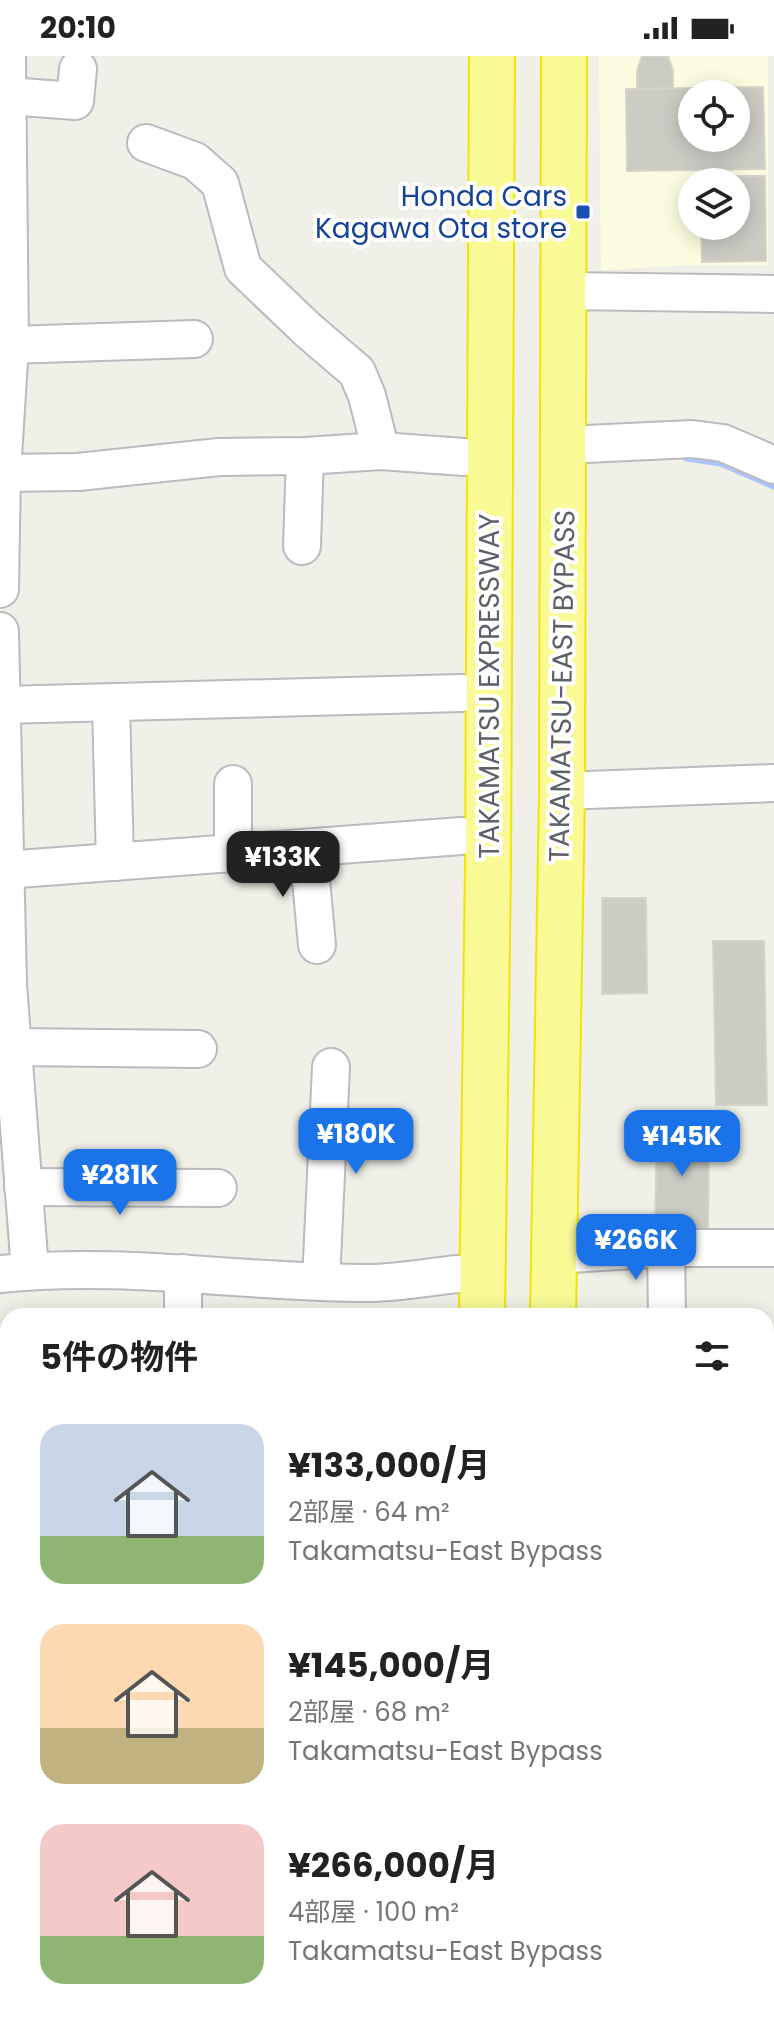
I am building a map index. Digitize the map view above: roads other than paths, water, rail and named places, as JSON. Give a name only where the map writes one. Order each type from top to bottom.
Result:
[{"type":"highway","points":[[458,1295],[464,56]]},
{"type":"highway","name":"TAKAMATSU EXPRESSWAY","points":[[482,1308],[492,56]]},
{"type":"highway","name":"TAKAMATSU EXPRESSWAY","points":[[526,1308],[533,867],[535,56]]},
{"type":"highway","name":"TAKAMATSU-EAST BYPASS","points":[[553,1308],[562,791],[564,56]]},
{"type":"street","points":[[0,589],[1,479],[10,345],[4,132],[8,96],[7,56]]},
{"type":"street","points":[[8,96],[75,101],[78,69]]},
{"type":"street","points":[[146,143],[195,161],[220,183],[243,268],[357,372],[367,396],[381,451]]},
{"type":"street","points":[[565,291],[774,294]]},
{"type":"street","points":[[10,345],[194,339]]},
{"type":"street","points":[[565,445],[692,439],[723,443],[774,465]]},
{"type":"street","points":[[1,479],[219,457],[381,451],[464,457]]},
{"type":"street","points":[[302,546],[305,456]]},
{"type":"street","points":[[0,631],[8,985],[23,1187],[15,1272],[183,1273],[370,1283],[458,1295]]},
{"type":"street","points":[[2,705],[462,693]]},
{"type":"street","points":[[111,704],[115,862]]},
{"type":"street","points":[[562,791],[774,783]]},
{"type":"street","points":[[233,784],[233,853]]},
{"type":"street","points":[[4,857],[115,862],[461,836]]},
{"type":"street","points":[[308,848],[317,945]]},
{"type":"street","points":[[13,1047],[198,1049]]},
{"type":"street","points":[[321,1282],[331,1067]]},
{"type":"street","points":[[23,1187],[218,1188]]},
{"type":"street","points":[[554,1255],[666,1248],[774,1248]]},
{"type":"street","points":[[666,1248],[667,1308]]},
{"type":"street","points":[[183,1273],[183,1308]]},
{"type":"waterway","points":[[687,457],[721,462],[774,485]]},
{"type":"place","name":"Honda Cars Kagawa Ota store","points":[[583,212]]}]
